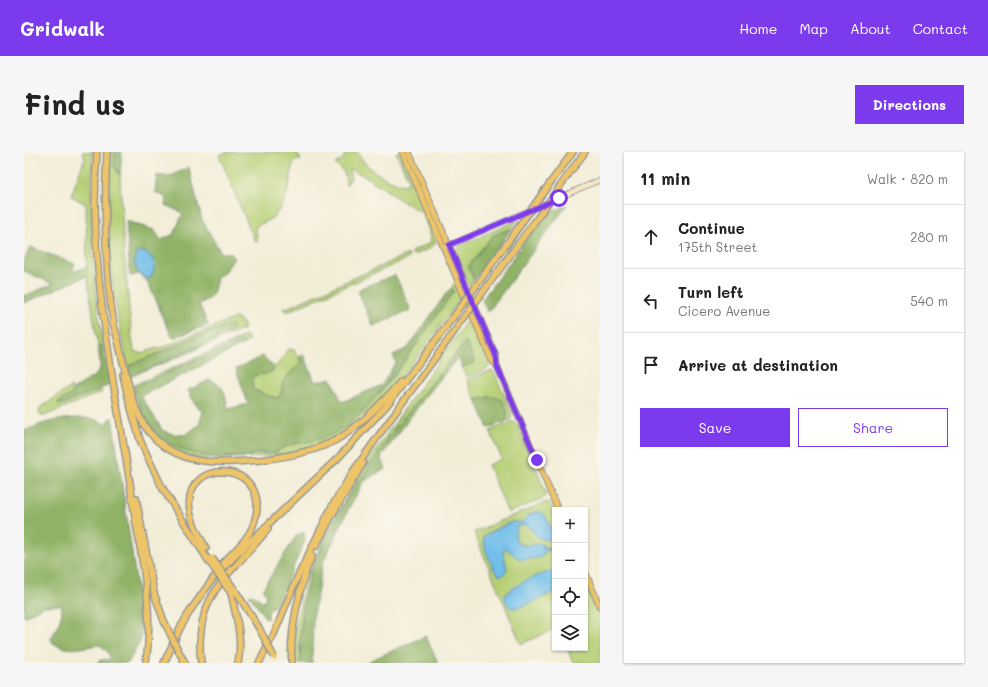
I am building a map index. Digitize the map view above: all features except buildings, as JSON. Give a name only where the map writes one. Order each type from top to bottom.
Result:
[{"type":"highway","points":[[97,152],[95,232],[102,316],[148,595],[149,643],[146,663]]},
{"type":"highway","points":[[107,152],[105,240],[113,323],[129,401],[140,440],[163,489],[259,628],[275,660]]},
{"type":"highway","points":[[200,596],[225,566],[338,458],[387,405],[460,308],[573,152]]},
{"type":"highway","points":[[259,663],[274,634],[297,578],[324,520],[354,470],[585,152]]},
{"type":"highway","points":[[113,323],[120,342],[135,406],[144,426],[155,439],[171,451],[186,458],[206,461],[244,461],[273,458],[319,448],[336,440],[351,431],[400,383],[437,338]]},
{"type":"highway","points":[[292,663],[291,656],[294,624],[306,570],[325,528],[347,489],[376,444],[379,435]]},
{"type":"highway","points":[[126,455],[137,500],[154,593],[164,621],[185,663]]},
{"type":"highway","points":[[151,464],[206,548]]},
{"type":"highway","points":[[164,663],[180,628],[200,596],[206,583],[247,537],[255,518],[256,504],[254,492],[248,482],[236,474],[220,471],[209,474],[196,484],[192,493],[190,512],[210,559]]},
{"type":"highway","points":[[201,663],[199,646],[201,627],[211,596],[230,570],[267,530],[274,518]]},
{"type":"highway","points":[[233,592],[239,629],[240,647],[238,663]]},
{"type":"main road","points":[[403,152],[491,358],[497,366],[557,507]]},
{"type":"main road","points":[[409,152],[496,356],[497,366]]},
{"type":"main road","points":[[443,247],[600,180]]},
{"type":"main road","points":[[588,579],[600,607]]},
{"type":"green space","points":[[82,152],[93,152],[91,201],[92,249],[103,345],[98,346],[87,276],[86,204],[71,196],[85,158]]},
{"type":"green space","points":[[111,152],[115,152],[114,166],[120,176],[124,255],[134,351],[140,353],[166,346],[236,318],[243,324],[244,329],[146,370],[234,329],[231,325],[205,333],[128,366],[117,313],[110,260],[108,220]]},
{"type":"green space","points":[[115,152],[122,152],[120,176],[114,166]]},
{"type":"green space","points":[[226,152],[296,152],[301,160],[296,160],[293,163],[287,194],[280,209],[269,220],[255,227],[257,242],[254,239],[219,155]]},
{"type":"green space","points":[[346,152],[357,152],[366,164],[377,173],[389,180],[404,185],[408,183],[408,179],[396,152],[400,152],[432,228],[436,239],[435,244],[429,249],[413,255],[411,252],[430,243],[431,237],[422,212],[403,202],[368,178],[349,169],[351,179],[346,185],[344,173],[341,168],[335,164],[343,159]]},
{"type":"green space","points":[[189,167],[202,220],[221,253],[231,253],[234,258],[224,272],[217,278],[211,297],[199,304],[208,325],[173,338],[147,281],[139,274],[130,276],[126,221],[154,230],[161,240],[174,234],[183,213],[165,205],[167,198],[155,192],[157,175],[169,177]]},
{"type":"green space","points":[[567,205],[488,312],[482,300],[544,215]]},
{"type":"green space","points":[[518,220],[512,228],[492,236],[468,267],[474,280],[469,287],[456,253],[456,249],[459,246]]},
{"type":"green space","points":[[530,220],[478,291],[526,223]]},
{"type":"green space","points":[[512,228],[474,280],[468,267],[492,236]]},
{"type":"green space","points":[[30,247],[75,264],[72,272],[87,267],[87,276],[24,303],[24,296],[53,284],[24,271],[24,261]]},
{"type":"green space","points":[[408,254],[409,258],[289,311],[285,311],[283,307],[287,308]]},
{"type":"green space","points":[[395,275],[411,310],[373,326],[358,291],[361,288]]},
{"type":"green space","points":[[455,284],[457,285],[462,297],[436,333],[394,385],[362,417],[345,431],[320,445],[291,453],[261,457],[203,459],[183,454],[161,441],[150,429],[139,409],[132,386],[134,385],[144,415],[163,439],[247,456],[258,453],[268,454],[289,445],[326,437],[336,432],[380,393],[396,373],[453,291],[451,289]]},
{"type":"green space","points":[[451,289],[454,291],[403,362],[362,413],[346,428],[339,429],[329,436],[288,446],[274,453],[257,453],[247,456],[232,457],[202,455],[187,452],[162,438],[152,427],[141,407],[134,385],[143,381],[144,383],[241,340],[244,344],[141,396],[163,431],[185,435],[199,425],[203,412],[194,403],[188,390],[210,380],[219,385],[224,391],[228,409],[248,404],[236,369],[263,356],[274,367],[269,373],[255,375],[252,379],[253,390],[278,398],[281,394],[285,379],[302,363],[299,357],[304,355],[315,382],[331,378],[342,402],[382,385],[396,362],[393,355],[408,348],[448,291]]},
{"type":"green space","points":[[470,316],[491,364],[483,371],[466,377],[462,367],[475,362],[466,341],[393,431],[345,502],[312,568],[304,600],[300,643],[301,663],[293,663],[296,621],[306,579],[326,532],[368,461]]},
{"type":"green space","points":[[231,325],[234,329],[232,331],[130,377],[128,366],[205,333]]},
{"type":"green space","points":[[247,336],[249,341],[244,344],[241,340],[144,383],[143,381]]},
{"type":"green space","points":[[466,341],[475,362],[462,367],[458,357],[420,404],[381,457],[386,469],[370,477],[363,483],[349,508],[323,562],[313,615],[312,663],[301,663],[300,643],[304,600],[312,568],[332,527],[345,502],[393,431]]},
{"type":"green space","points":[[103,345],[110,385],[66,403],[58,404],[59,401],[72,394],[74,389],[97,374],[100,368],[98,346]]},
{"type":"green space","points":[[289,349],[294,350],[302,363],[287,376],[281,394],[277,398],[267,396],[261,392],[253,390],[252,379],[255,375],[273,371],[284,357],[286,351]]},
{"type":"green space","points":[[493,371],[495,374],[512,414],[511,419],[506,421],[507,412],[502,400],[488,397],[476,400],[467,380]]},
{"type":"green space","points":[[71,387],[73,392],[64,404],[75,398],[100,389],[102,392],[44,416],[40,415],[40,408]]},
{"type":"green space","points":[[495,397],[502,400],[506,407],[507,415],[506,421],[488,428],[476,400]]},
{"type":"green space","points":[[112,417],[140,608],[141,640],[128,663],[97,663],[100,660],[111,659],[107,651],[100,645],[71,649],[53,643],[51,639],[61,618],[61,605],[44,606],[24,617],[24,431],[48,422],[75,418],[93,419],[100,421],[105,425]]},
{"type":"green space","points":[[510,422],[517,424],[546,493],[544,498],[508,513],[488,465],[502,459],[490,431]]},
{"type":"green space","points":[[546,502],[550,505],[552,508],[552,532],[545,515],[529,515],[522,523],[514,522],[506,524],[493,530],[483,538],[494,570],[507,570],[503,551],[506,548],[518,558],[524,559],[541,557],[546,550],[552,550],[552,571],[527,580],[505,595],[507,603],[516,608],[552,592],[552,630],[521,644],[474,532]]},
{"type":"green space","points":[[526,524],[539,538],[552,538],[552,547],[544,548],[543,545],[539,544],[520,544],[515,537],[517,526]]},
{"type":"green space","points":[[304,533],[305,540],[277,604],[269,610],[266,619],[249,595],[251,594],[264,602],[266,595],[263,589],[296,536]]},
{"type":"green space","points":[[588,590],[600,618],[600,663],[573,663],[568,651],[588,651]]},
{"type":"green space","points":[[426,636],[438,663],[370,663],[369,661]]},
{"type":"water","points":[[141,251],[150,255],[155,264],[152,276],[149,278],[144,277],[136,267],[135,258]]},
{"type":"water","points":[[539,511],[544,515],[552,532],[552,538],[547,540],[537,537],[526,524],[517,526],[515,535],[516,540],[521,545],[525,546],[541,543],[544,548],[552,547],[552,550],[546,550],[541,557],[524,560],[518,558],[506,548],[503,551],[507,570],[500,576],[494,569],[489,558],[484,536],[512,522],[523,522],[529,515]]},
{"type":"water","points":[[552,571],[552,592],[517,608],[513,608],[508,605],[505,595],[510,590],[542,574]]},
{"type":"route","points":[[537,460],[497,366],[496,356],[449,245],[559,198]]}]
